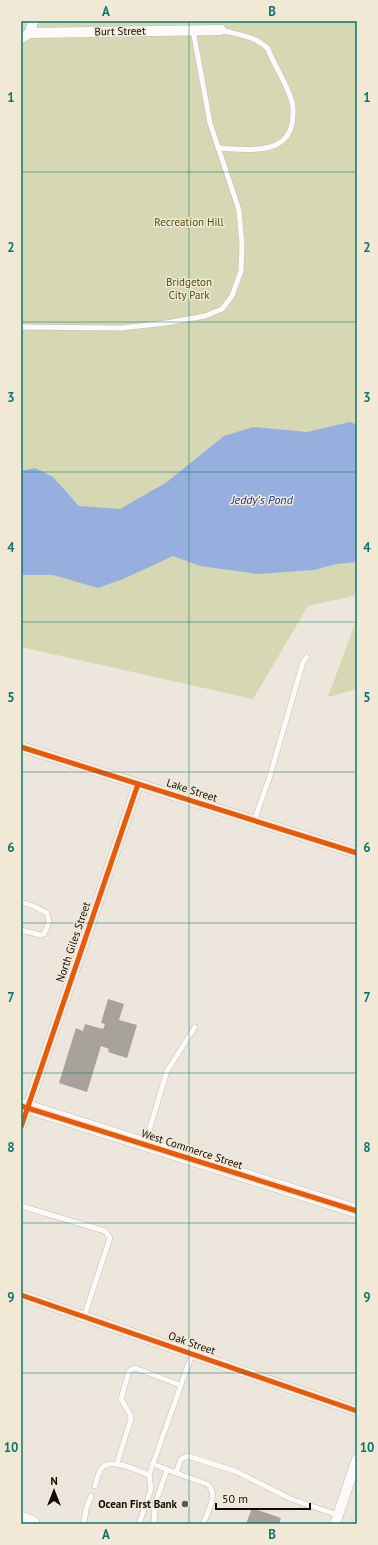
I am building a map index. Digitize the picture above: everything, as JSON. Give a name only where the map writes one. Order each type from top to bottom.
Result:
[{"type":"highway","points":[[21,1521],[31,1524]]},
{"type":"street","points":[[26,35],[33,21]]},
{"type":"street","name":"Burt Street","points":[[26,35],[221,30]]},
{"type":"street","name":"Lake Street","points":[[21,747],[357,853]]},
{"type":"street","name":"North Giles Street","points":[[21,1127],[24,1106],[138,784]]},
{"type":"street","name":"West Commerce Street","points":[[24,1106],[357,1211]]},
{"type":"street","name":"Oak Street","points":[[21,1295],[357,1411]]},
{"type":"street","points":[[336,1520],[357,1459]]},
{"type":"lane","points":[[21,327],[121,328],[205,316],[222,309],[232,296],[241,271],[242,245],[239,210],[210,123],[193,30]]},
{"type":"lane","points":[[218,148],[254,150],[270,148],[283,140],[290,130],[293,117],[293,103],[268,49],[262,43],[253,38],[221,30]]},
{"type":"lane","points":[[254,821],[269,779],[303,662],[307,657]]},
{"type":"lane","points":[[21,902],[47,913],[49,922],[44,934],[41,935],[21,930]]},
{"type":"lane","points":[[144,1144],[168,1071],[195,1027]]},
{"type":"lane","points":[[21,1206],[105,1231],[110,1238],[84,1317]]},
{"type":"lane","points":[[139,1524],[151,1489],[149,1475],[180,1384],[192,1354]]},
{"type":"lane","points":[[117,1463],[131,1419],[130,1414],[121,1399],[129,1371],[135,1368],[180,1384]]},
{"type":"lane","points":[[176,1473],[181,1459],[188,1456],[235,1471],[336,1520]]},
{"type":"lane","points":[[95,1486],[103,1466],[117,1463],[149,1475]]},
{"type":"lane","points":[[153,1464],[211,1486],[213,1491],[212,1499],[204,1524]]},
{"type":"lane","points":[[154,1524],[155,1504],[167,1470]]},
{"type":"lane","points":[[84,1524],[86,1509],[91,1496]]},
{"type":"green space","name":"Recreation Hill","points":[[21,21],[357,21],[357,595],[308,606],[253,699],[21,647]]},
{"type":"green space","points":[[357,618],[357,689],[328,697]]},
{"type":"water","name":"Jeddy's Pond","points":[[350,422],[357,425],[357,562],[336,564],[314,570],[258,574],[200,566],[173,556],[123,579],[98,588],[53,575],[21,575],[21,471],[35,468],[53,477],[79,506],[120,509],[167,482],[224,436],[253,427],[307,432]]},
{"type":"building","points":[[108,999],[124,1004],[119,1020],[137,1025],[127,1058],[108,1052],[109,1049],[101,1046],[87,1092],[59,1083],[76,1028],[83,1031],[85,1024],[103,1029],[105,1024],[101,1023]]},
{"type":"building","points":[[252,1508],[281,1518],[279,1524],[246,1524]]},
{"type":"cycle path","points":[[21,747],[357,853]]},
{"type":"cycle path","points":[[21,1127],[138,784]]},
{"type":"cycle path","points":[[21,1106],[357,1211]]},
{"type":"cycle path","points":[[21,1295],[357,1411]]},
{"type":"place","name":"Ocean First Bank","points":[[185,1504]]},
{"type":"park label","name":"Bridgeton City Park","points":[[189,288]]}]
